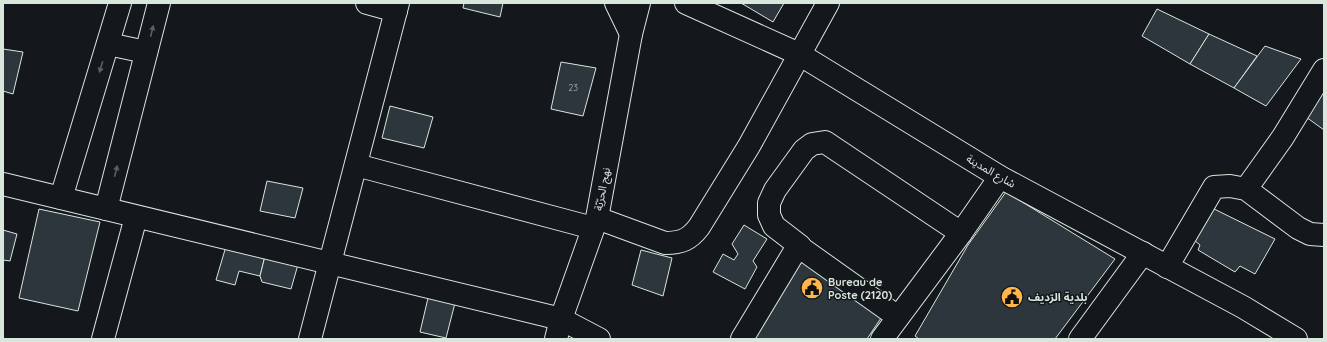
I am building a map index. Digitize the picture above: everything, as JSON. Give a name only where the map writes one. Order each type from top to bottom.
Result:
[{"type":"street","points":[[61,198],[120,3]]},
{"type":"street","points":[[106,209],[159,3]]},
{"type":"street","points":[[310,339],[397,7],[367,3]]},
{"type":"street","points":[[616,3],[631,34]]},
{"type":"street","name":"نهج الحرّيّة","points":[[559,329],[595,223],[631,34],[639,3]]},
{"type":"street","name":"شارع المدينة","points":[[686,3],[799,54],[1000,177],[1243,307],[1296,339]]},
{"type":"street","points":[[356,165],[595,223],[665,243],[675,243],[686,240],[692,236],[699,227],[749,146],[828,3]]},
{"type":"street","points":[[108,44],[146,52]]},
{"type":"street","points":[[1246,189],[1282,137],[1324,70]]},
{"type":"street","points":[[898,317],[774,226],[770,215],[769,203],[775,190],[804,150],[812,144],[825,142],[961,233]]},
{"type":"street","points":[[882,339],[961,233],[1000,177]]},
{"type":"street","points":[[3,184],[330,264],[599,339]]},
{"type":"street","points":[[1168,267],[1214,187],[1230,186],[1246,189],[1298,228],[1310,234],[1324,234]]},
{"type":"street","points":[[103,339],[136,217]]},
{"type":"street","points":[[742,339],[798,246],[800,246]]},
{"type":"street","points":[[1080,339],[1142,253]]},
{"type":"building","points":[[464,3],[503,3],[500,17],[463,8]]},
{"type":"building","points":[[741,3],[784,3],[773,22]]},
{"type":"building","points":[[1157,9],[1209,34],[1190,64],[1142,36]]},
{"type":"building","points":[[1209,34],[1257,56],[1234,88],[1190,64]]},
{"type":"building","points":[[1265,46],[1301,59],[1266,106],[1234,88]]},
{"type":"building","points":[[3,49],[23,52],[13,94],[3,91]]},
{"type":"building","points":[[561,62],[596,68],[583,116],[551,109]]},
{"type":"building","points":[[1324,91],[1324,130],[1306,117]]},
{"type":"building","points":[[390,106],[433,117],[424,148],[382,138]]},
{"type":"building","points":[[267,181],[303,188],[295,218],[260,211]]},
{"type":"building","name":"بلدية الرّديف","points":[[1006,192],[1115,259],[1055,339],[919,339],[915,336],[968,245]]},
{"type":"building","points":[[1206,205],[1275,239],[1255,274],[1240,266],[1235,272],[1198,250],[1200,245],[1194,240]]},
{"type":"building","points":[[39,209],[100,222],[78,311],[19,298]]},
{"type":"building","points":[[744,225],[767,239],[753,261],[757,267],[745,289],[713,272],[723,254],[734,260],[738,254],[732,244]]},
{"type":"building","points":[[3,230],[17,234],[10,261],[3,260]]},
{"type":"building","points":[[227,243],[266,252],[260,276],[239,271],[235,285],[216,280]]},
{"type":"building","points":[[641,250],[672,258],[663,296],[632,285]]},
{"type":"building","points":[[266,252],[299,261],[291,289],[262,282],[260,276]]},
{"type":"building","name":"Bureau de Poste (2120)","points":[[802,258],[881,318],[867,339],[749,339]]},
{"type":"building","points":[[428,298],[455,303],[446,338],[420,332]]},
{"type":"place","name":"Bureau de Poste (2120)","points":[[812,288]]},
{"type":"place","name":"بلدية الرّديف","points":[[1012,297]]}]
